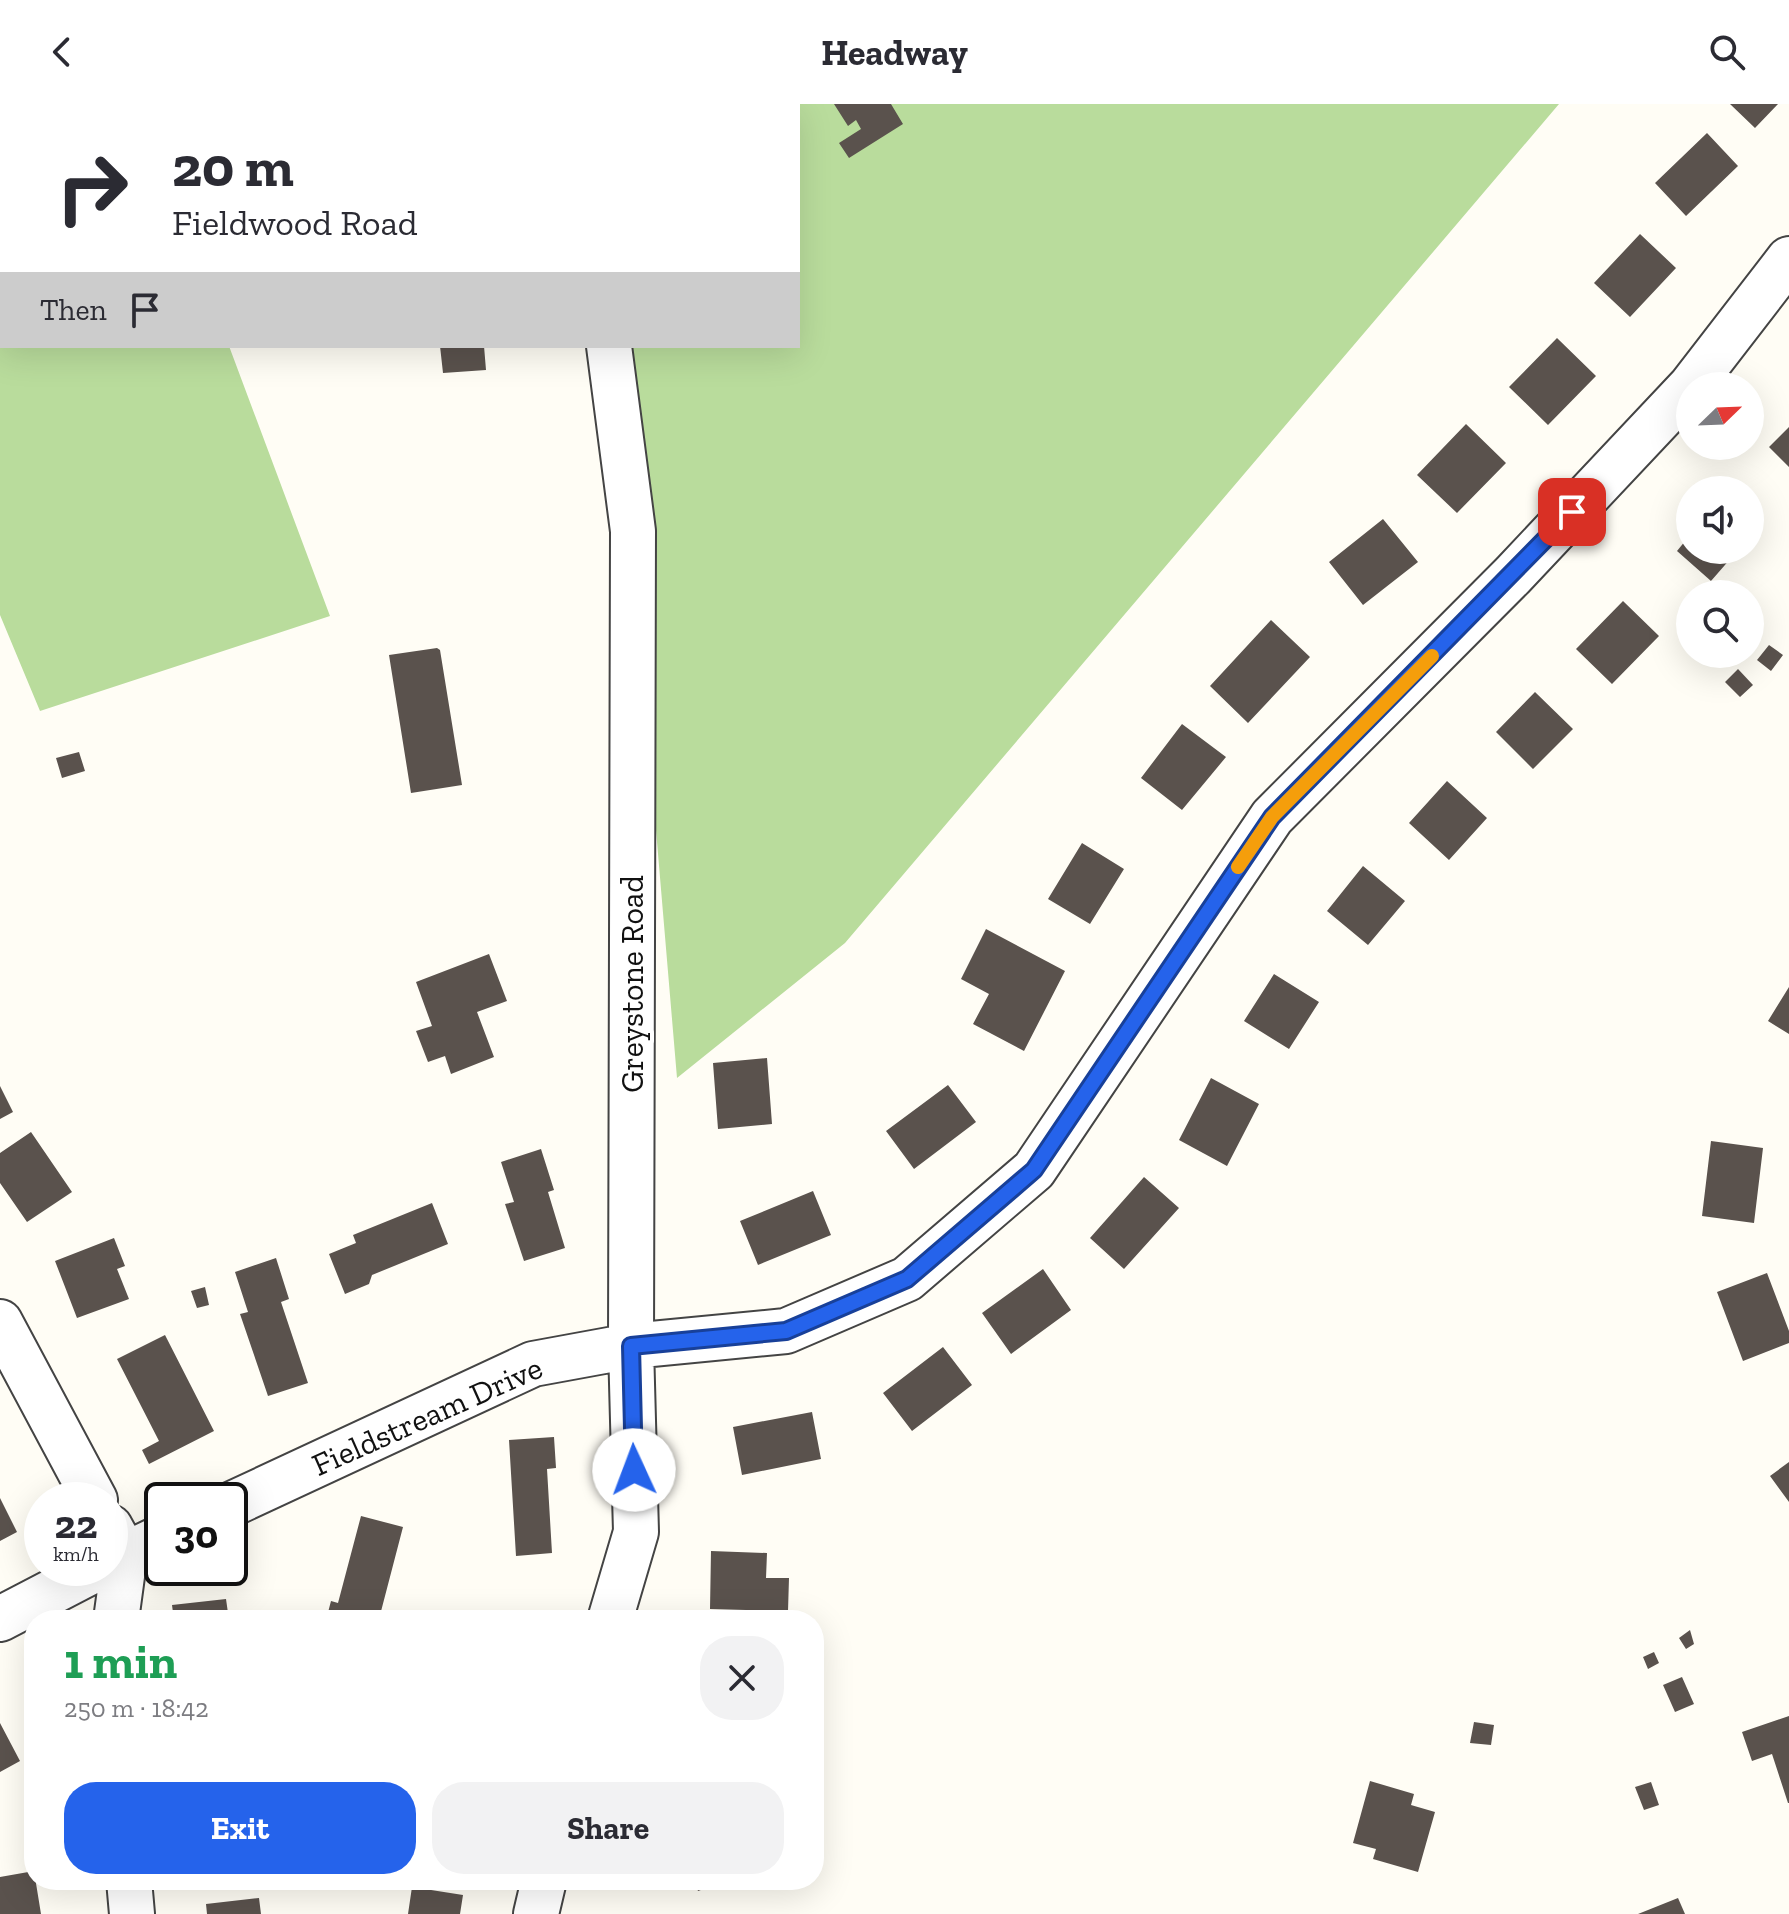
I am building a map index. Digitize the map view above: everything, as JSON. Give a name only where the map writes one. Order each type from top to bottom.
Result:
[{"type":"street","name":"Fieldstream Drive","points":[[1701,372],[1789,259]]},
{"type":"street","name":"Greystone Road","points":[[609,348],[633,531],[631,1346],[636,1532],[613,1610]]},
{"type":"street","name":"Fieldstream Drive","points":[[248,1497],[533,1364],[631,1346],[786,1331],[907,1279],[1034,1170],[1272,817],[1513,575],[1676,401]]},
{"type":"street","points":[[0,1322],[85,1482]]},
{"type":"street","points":[[0,1619],[58,1586]]},
{"type":"street","points":[[117,1610],[118,1586]]},
{"type":"street","points":[[130,1890],[132,1914]]},
{"type":"street","points":[[536,1914],[542,1890]]},
{"type":"green space","points":[[800,104],[1559,104],[845,943],[677,1078],[615,348],[800,348]]},
{"type":"green space","points":[[0,348],[230,348],[330,616],[40,711],[0,615]]},
{"type":"building","points":[[834,104],[891,104],[903,124],[849,158],[839,143],[861,129],[856,120],[848,126]]},
{"type":"building","points":[[1730,104],[1778,104],[1755,128]]},
{"type":"building","points":[[1707,133],[1738,166],[1686,216],[1655,183]]},
{"type":"building","points":[[1640,234],[1676,268],[1630,317],[1594,283]]},
{"type":"building","points":[[1557,338],[1596,376],[1548,425],[1509,387]]},
{"type":"building","points":[[440,348],[484,348],[486,370],[443,373]]},
{"type":"building","points":[[1466,424],[1506,463],[1457,513],[1417,475]]},
{"type":"building","points":[[1789,427],[1789,467],[1769,447]]},
{"type":"building","points":[[1383,519],[1418,562],[1363,605],[1329,562]]},
{"type":"building","points":[[1692,564],[1726,564],[1710,580]]},
{"type":"building","points":[[1623,601],[1659,636],[1612,684],[1576,649]]},
{"type":"building","points":[[1271,620],[1310,657],[1248,723],[1210,686]]},
{"type":"building","points":[[1769,645],[1783,655],[1771,671],[1764,666],[1764,651]]},
{"type":"building","points":[[440,650],[462,785],[411,793],[389,655]]},
{"type":"building","points":[[1738,669],[1753,685],[1740,697],[1725,682]]},
{"type":"building","points":[[1535,692],[1573,729],[1533,769],[1496,732]]},
{"type":"building","points":[[1182,724],[1226,757],[1182,810],[1141,778]]},
{"type":"building","points":[[79,752],[85,771],[62,778],[56,758]]},
{"type":"building","points":[[1447,781],[1487,818],[1449,860],[1409,823]]},
{"type":"building","points":[[1082,843],[1124,869],[1090,924],[1048,899]]},
{"type":"building","points":[[1363,866],[1405,901],[1368,945],[1327,911]]},
{"type":"building","points":[[986,929],[1065,971],[1024,1051],[973,1024],[989,994],[961,979]]},
{"type":"building","points":[[489,954],[507,1001],[477,1012],[494,1057],[451,1074],[445,1056],[428,1062],[416,1031],[432,1026],[416,982]]},
{"type":"building","points":[[1274,974],[1319,1002],[1289,1049],[1244,1021]]},
{"type":"building","points":[[1789,987],[1789,1034],[1768,1021]]},
{"type":"building","points":[[767,1058],[772,1124],[718,1129],[713,1063]]},
{"type":"building","points":[[1211,1078],[1259,1104],[1227,1166],[1179,1140]]},
{"type":"building","points":[[948,1085],[976,1122],[914,1169],[886,1131]]},
{"type":"building","points":[[0,1086],[13,1112],[0,1119]]},
{"type":"building","points":[[31,1132],[72,1192],[27,1222],[0,1183],[0,1153]]},
{"type":"building","points":[[1711,1141],[1763,1148],[1754,1223],[1702,1216]]},
{"type":"building","points":[[541,1149],[554,1190],[548,1192],[565,1248],[524,1261],[505,1204],[514,1202],[501,1162]]},
{"type":"building","points":[[1144,1177],[1179,1208],[1124,1269],[1090,1238]]},
{"type":"building","points":[[813,1191],[831,1235],[758,1265],[740,1221]]},
{"type":"building","points":[[432,1203],[448,1244],[372,1275],[369,1284],[345,1294],[329,1254],[356,1243],[353,1235]]},
{"type":"building","points":[[114,1238],[125,1266],[117,1269],[129,1299],[77,1318],[55,1261]]},
{"type":"building","points":[[276,1258],[289,1299],[281,1302],[308,1383],[268,1396],[240,1314],[248,1312],[235,1272]]},
{"type":"building","points":[[1043,1269],[1071,1310],[1011,1354],[982,1313]]},
{"type":"building","points":[[1767,1273],[1789,1331],[1789,1343],[1743,1361],[1717,1292]]},
{"type":"building","points":[[205,1287],[209,1305],[197,1308],[191,1291]]},
{"type":"building","points":[[165,1335],[214,1431],[149,1464],[142,1450],[159,1441],[117,1359]]},
{"type":"building","points":[[943,1347],[972,1385],[912,1431],[883,1393]]},
{"type":"building","points":[[812,1412],[821,1459],[742,1475],[733,1427]]},
{"type":"building","points":[[554,1437],[556,1468],[547,1469],[552,1553],[516,1556],[509,1440]]},
{"type":"building","points":[[1789,1462],[1789,1502],[1770,1476]]},
{"type":"building","points":[[0,1498],[17,1532],[0,1541]]},
{"type":"building","points":[[361,1516],[403,1527],[381,1610],[329,1610],[331,1601],[338,1603]]},
{"type":"building","points":[[711,1551],[767,1553],[766,1578],[789,1578],[788,1610],[710,1609]]},
{"type":"building","points":[[226,1599],[228,1610],[173,1610],[172,1605]]},
{"type":"building","points":[[1690,1630],[1694,1644],[1686,1649],[1679,1638]]},
{"type":"building","points":[[1654,1652],[1659,1663],[1648,1669],[1643,1657]]},
{"type":"building","points":[[1682,1677],[1694,1704],[1675,1712],[1663,1685]]},
{"type":"building","points":[[1789,1716],[1788,1803],[1772,1754],[1752,1761],[1742,1732]]},
{"type":"building","points":[[1474,1722],[1494,1725],[1491,1745],[1470,1743]]},
{"type":"building","points":[[0,1723],[20,1761],[0,1772]]},
{"type":"building","points":[[1370,1781],[1414,1794],[1411,1805],[1435,1812],[1418,1872],[1373,1859],[1376,1849],[1353,1843]]},
{"type":"building","points":[[1651,1782],[1659,1805],[1644,1810],[1635,1787]]},
{"type":"building","points":[[24,1873],[24,1890],[37,1890],[41,1914],[0,1914],[0,1877]]},
{"type":"building","points":[[412,1890],[463,1895],[460,1914],[408,1914]]},
{"type":"building","points":[[259,1898],[261,1914],[207,1914],[206,1904]]},
{"type":"building","points":[[1678,1898],[1685,1914],[1638,1914]]},
{"type":"slow traffic","points":[[1238,867],[1272,817],[1432,656]]},
{"type":"route","points":[[634,1470],[631,1346],[786,1331],[907,1279],[1034,1170],[1272,817],[1572,512]]}]
